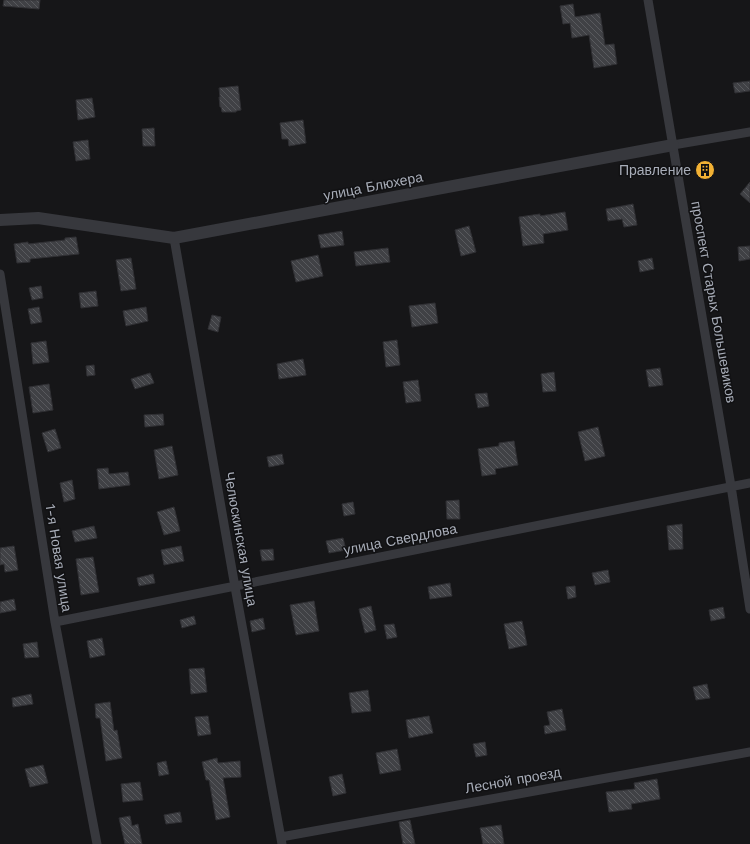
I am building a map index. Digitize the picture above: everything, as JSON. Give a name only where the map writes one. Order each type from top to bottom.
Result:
[{"type":"street","name":"проспект Старых Большевиков","points":[[648,0],[731,486],[750,610]]},
{"type":"street","name":"улица Блюхера","points":[[0,220],[38,218],[174,238],[750,132]]},
{"type":"street","name":"Челюскинская улица","points":[[174,238],[235,587],[282,840]]},
{"type":"street","name":"1-я Новая улица","points":[[0,274],[55,622],[97,844]]},
{"type":"street","name":"улица Свердлова","points":[[55,622],[750,483]]},
{"type":"street","name":"Лесной проезд","points":[[282,840],[750,752]]},
{"type":"building","points":[[4,0],[40,0],[39,9],[3,6]]},
{"type":"building","points":[[573,4],[575,17],[600,13],[605,45],[614,44],[617,64],[594,68],[589,35],[572,38],[570,23],[563,24],[560,6]]},
{"type":"building","points":[[750,81],[750,91],[735,93],[733,83]]},
{"type":"building","points":[[238,86],[241,110],[236,112],[222,112],[220,107],[219,88]]},
{"type":"building","points":[[92,98],[95,117],[78,120],[76,100]]},
{"type":"building","points":[[303,120],[306,143],[289,146],[288,139],[282,139],[280,123]]},
{"type":"building","points":[[154,128],[155,146],[143,146],[142,129]]},
{"type":"building","points":[[88,140],[90,159],[76,161],[73,142]]},
{"type":"building","name":"Правление","points":[[710,161],[712,176],[700,178],[698,163]]},
{"type":"building","points":[[750,182],[750,203],[740,194]]},
{"type":"building","points":[[633,204],[637,225],[624,227],[622,219],[608,221],[606,209]]},
{"type":"building","points":[[565,212],[568,230],[543,234],[544,243],[523,246],[519,217],[540,214],[540,216]]},
{"type":"building","points":[[469,226],[476,252],[461,256],[455,230]]},
{"type":"building","points":[[342,231],[344,245],[321,248],[318,235]]},
{"type":"building","points":[[76,237],[79,254],[30,259],[30,262],[17,263],[14,244],[65,240],[65,238]]},
{"type":"building","points":[[750,246],[750,259],[739,261],[738,247]]},
{"type":"building","points":[[388,248],[390,262],[356,266],[354,252]]},
{"type":"building","points":[[318,255],[323,276],[296,282],[291,261]]},
{"type":"building","points":[[131,258],[136,289],[121,291],[116,260]]},
{"type":"building","points":[[652,258],[654,269],[640,272],[638,261]]},
{"type":"building","points":[[41,286],[43,298],[32,300],[29,288]]},
{"type":"building","points":[[96,291],[98,306],[81,308],[79,293]]},
{"type":"building","points":[[435,303],[438,323],[412,327],[409,306]]},
{"type":"building","points":[[39,307],[42,322],[31,324],[28,309]]},
{"type":"building","points":[[146,307],[148,321],[126,326],[123,311]]},
{"type":"building","points":[[212,315],[221,317],[218,332],[208,329]]},
{"type":"building","points":[[397,340],[400,365],[386,367],[383,342]]},
{"type":"building","points":[[46,341],[49,362],[33,364],[31,343]]},
{"type":"building","points":[[303,359],[306,375],[279,379],[277,364]]},
{"type":"building","points":[[94,365],[95,375],[87,376],[86,366]]},
{"type":"building","points":[[660,368],[663,385],[649,387],[646,370]]},
{"type":"building","points":[[554,372],[556,391],[543,392],[541,374]]},
{"type":"building","points":[[150,373],[154,383],[135,389],[131,379]]},
{"type":"building","points":[[418,380],[421,401],[406,403],[403,382]]},
{"type":"building","points":[[49,384],[53,410],[33,413],[29,387]]},
{"type":"building","points":[[487,393],[489,406],[478,408],[475,394]]},
{"type":"building","points":[[163,414],[164,425],[145,427],[144,415]]},
{"type":"building","points":[[598,427],[605,456],[585,461],[578,432]]},
{"type":"building","points":[[55,429],[61,448],[48,452],[42,433]]},
{"type":"building","points":[[514,441],[518,465],[495,469],[496,474],[482,476],[478,449],[499,446],[499,443]]},
{"type":"building","points":[[172,446],[178,475],[159,479],[154,450]]},
{"type":"building","points":[[282,454],[284,464],[269,467],[267,457]]},
{"type":"building","points":[[108,468],[109,474],[128,472],[130,485],[99,489],[97,469]]},
{"type":"building","points":[[72,480],[75,499],[64,502],[60,483]]},
{"type":"building","points":[[459,500],[460,519],[447,519],[446,501]]},
{"type":"building","points":[[353,502],[355,514],[344,516],[342,504]]},
{"type":"building","points":[[174,507],[180,531],[164,535],[157,512]]},
{"type":"building","points":[[682,524],[683,549],[669,550],[667,526]]},
{"type":"building","points":[[94,526],[97,538],[75,542],[72,531]]},
{"type":"building","points":[[343,538],[346,550],[329,553],[326,541]]},
{"type":"building","points":[[14,546],[18,570],[5,572],[4,564],[0,565],[0,548]]},
{"type":"building","points":[[181,546],[184,561],[164,565],[161,550]]},
{"type":"building","points":[[273,549],[274,560],[262,561],[260,550]]},
{"type":"building","points":[[93,557],[99,592],[81,595],[76,559]]},
{"type":"building","points":[[608,570],[610,582],[595,585],[592,573]]},
{"type":"building","points":[[153,574],[155,583],[139,586],[137,578]]},
{"type":"building","points":[[450,583],[452,596],[430,599],[428,587]]},
{"type":"building","points":[[575,586],[576,597],[568,599],[566,587]]},
{"type":"building","points":[[14,599],[16,610],[0,613],[0,602]]},
{"type":"building","points":[[314,601],[319,631],[296,635],[290,605]]},
{"type":"building","points":[[371,606],[376,630],[365,633],[359,609]]},
{"type":"building","points":[[723,607],[725,618],[711,621],[709,610]]},
{"type":"building","points":[[194,616],[196,624],[182,628],[180,620]]},
{"type":"building","points":[[263,618],[265,629],[252,632],[250,621]]},
{"type":"building","points":[[522,621],[527,645],[509,649],[504,624]]},
{"type":"building","points":[[394,624],[397,637],[387,639],[384,625]]},
{"type":"building","points":[[102,638],[105,655],[90,658],[87,641]]},
{"type":"building","points":[[37,642],[39,657],[25,658],[23,644]]},
{"type":"building","points":[[204,668],[207,692],[191,694],[189,669]]},
{"type":"building","points":[[707,684],[710,698],[696,700],[693,687]]},
{"type":"building","points":[[368,690],[371,711],[352,713],[349,693]]},
{"type":"building","points":[[31,694],[33,704],[13,707],[12,698]]},
{"type":"building","points":[[110,702],[114,731],[117,730],[122,758],[106,761],[100,718],[96,718],[95,704]]},
{"type":"building","points":[[562,709],[566,730],[545,734],[544,726],[550,725],[547,712]]},
{"type":"building","points":[[208,716],[211,734],[198,736],[195,717]]},
{"type":"building","points":[[429,716],[433,733],[409,738],[406,720]]},
{"type":"building","points":[[485,742],[487,755],[476,757],[473,744]]},
{"type":"building","points":[[397,749],[401,770],[380,774],[376,753]]},
{"type":"building","points":[[217,758],[218,763],[240,761],[241,777],[223,778],[230,817],[216,820],[209,780],[206,780],[202,762]]},
{"type":"building","points":[[166,761],[169,774],[159,776],[157,763]]},
{"type":"building","points":[[43,765],[48,783],[30,787],[25,769]]},
{"type":"building","points":[[342,774],[346,793],[333,796],[329,777]]},
{"type":"building","points":[[657,779],[660,799],[631,804],[632,809],[609,812],[606,792],[635,789],[634,783]]},
{"type":"building","points":[[140,782],[143,800],[123,802],[121,784]]},
{"type":"building","points":[[180,812],[182,822],[166,824],[164,815]]},
{"type":"building","points":[[130,816],[132,826],[138,824],[142,844],[125,844],[119,818]]},
{"type":"building","points":[[410,820],[415,844],[403,844],[399,822]]},
{"type":"building","points":[[501,825],[504,844],[483,844],[480,828]]},
{"type":"place","name":"Правление","points":[[705,170]]}]
